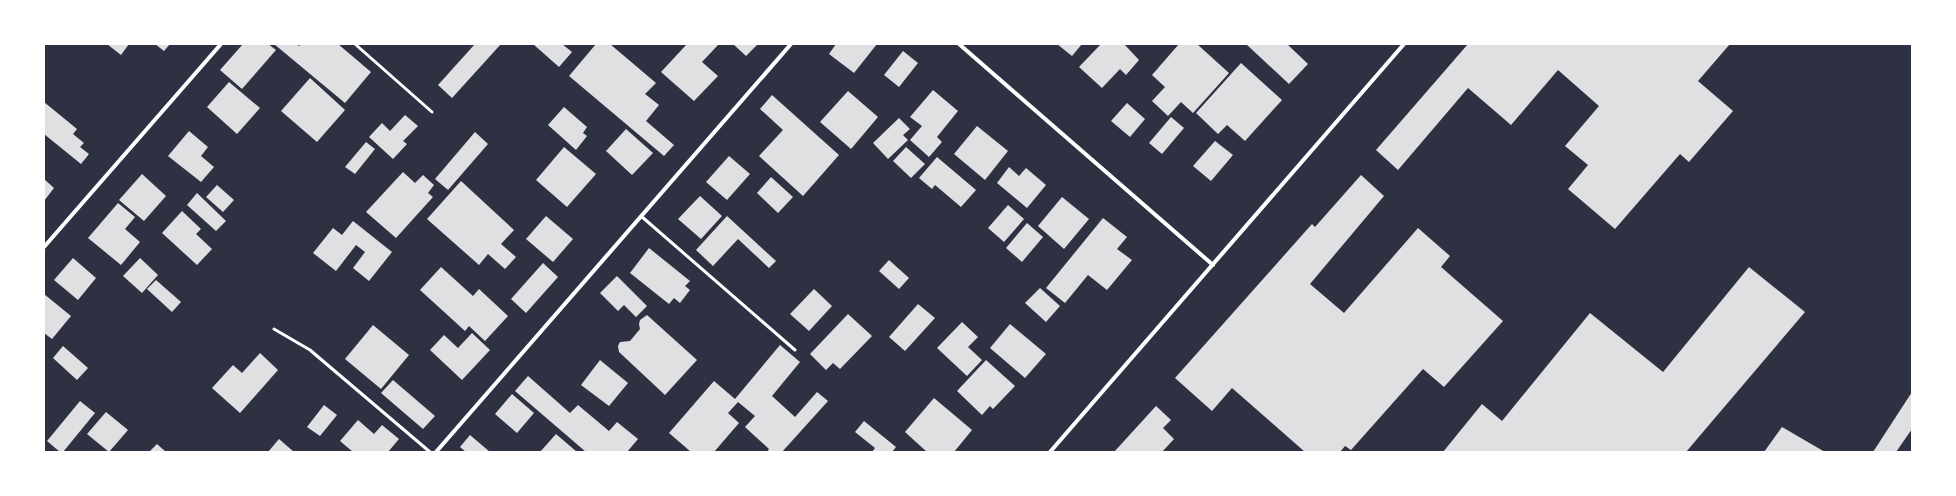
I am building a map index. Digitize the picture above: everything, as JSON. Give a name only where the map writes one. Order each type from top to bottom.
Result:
[{"type":"street","points":[[44,247],[221,44]]},
{"type":"street","points":[[436,452],[791,44]]},
{"type":"street","points":[[959,44],[1213,265]]},
{"type":"street","points":[[1050,452],[1404,44]]},
{"type":"lane","points":[[355,44],[432,112]]},
{"type":"lane","points":[[641,216],[795,350]]},
{"type":"lane","points":[[274,329],[310,350],[430,452]]},
{"type":"building","points":[[107,44],[129,44],[121,55]]},
{"type":"building","points":[[155,44],[170,44],[164,51]]},
{"type":"building","points":[[243,44],[268,44],[276,50],[242,89],[220,70]]},
{"type":"building","points":[[274,44],[296,44],[299,46],[301,44],[338,44],[371,72],[345,103]]},
{"type":"building","points":[[475,44],[501,44],[452,98],[438,85]]},
{"type":"building","points":[[533,44],[562,44],[572,52],[559,67]]},
{"type":"building","points":[[596,44],[610,44],[656,83],[645,94],[659,105],[646,121],[674,145],[664,156],[569,76]]},
{"type":"building","points":[[687,44],[719,44],[702,62],[718,76],[694,101],[661,72]]},
{"type":"building","points":[[733,44],[758,44],[746,56]]},
{"type":"building","points":[[836,44],[877,44],[854,73],[829,54]]},
{"type":"building","points":[[1057,44],[1082,44],[1072,56]]},
{"type":"building","points":[[1101,44],[1124,44],[1139,60],[1126,75],[1120,69],[1102,88],[1079,67]]},
{"type":"building","points":[[1179,44],[1197,44],[1229,73],[1193,113],[1181,102],[1168,116],[1152,101],[1165,87],[1152,75]]},
{"type":"building","points":[[1246,44],[1287,44],[1308,64],[1289,84]]},
{"type":"building","points":[[1468,44],[1730,44],[1698,81],[1733,111],[1689,162],[1680,154],[1615,229],[1568,189],[1588,165],[1565,146],[1599,106],[1558,70],[1511,125],[1468,88],[1398,170],[1376,150]]},
{"type":"building","points":[[903,51],[918,63],[899,87],[884,75]]},
{"type":"building","points":[[1241,63],[1282,100],[1245,141],[1227,125],[1218,134],[1196,113]]},
{"type":"building","points":[[310,78],[345,110],[317,142],[281,111]]},
{"type":"building","points":[[229,82],[260,108],[237,134],[207,107]]},
{"type":"building","points":[[933,90],[958,111],[937,137],[942,142],[929,157],[910,140],[922,126],[910,117]]},
{"type":"building","points":[[848,91],[878,117],[851,149],[820,122]]},
{"type":"building","points":[[772,95],[839,155],[803,196],[759,156],[783,130],[760,109]]},
{"type":"building","points":[[44,102],[77,129],[73,134],[84,143],[80,147],[89,154],[81,164],[44,134]]},
{"type":"building","points":[[1127,103],[1145,119],[1130,137],[1111,121]]},
{"type":"building","points":[[564,107],[587,127],[583,133],[587,136],[576,150],[548,125]]},
{"type":"building","points":[[405,115],[418,126],[403,141],[407,144],[393,159],[369,137],[382,123],[390,131]]},
{"type":"building","points":[[1171,117],[1184,128],[1162,154],[1149,143]]},
{"type":"building","points":[[899,118],[910,129],[903,135],[908,140],[888,159],[873,143]]},
{"type":"building","points":[[977,126],[1008,151],[985,180],[954,154]]},
{"type":"building","points":[[626,129],[653,153],[632,175],[606,151]]},
{"type":"building","points":[[189,131],[208,147],[201,156],[214,167],[201,182],[168,156]]},
{"type":"building","points":[[475,132],[488,144],[448,190],[435,179]]},
{"type":"building","points":[[1215,141],[1233,155],[1211,181],[1193,166]]},
{"type":"building","points":[[366,142],[375,149],[355,174],[345,167]]},
{"type":"building","points":[[564,147],[596,174],[567,207],[536,180]]},
{"type":"building","points":[[906,147],[925,164],[911,178],[893,161]]},
{"type":"building","points":[[729,156],[750,174],[727,200],[706,182]]},
{"type":"building","points":[[937,157],[976,190],[961,207],[935,185],[932,189],[919,178]]},
{"type":"building","points":[[1009,167],[1019,176],[1026,168],[1046,185],[1027,208],[997,183]]},
{"type":"building","points":[[403,172],[415,183],[423,175],[434,185],[428,193],[433,197],[396,238],[366,212]]},
{"type":"building","points":[[142,174],[166,196],[144,221],[119,200]]},
{"type":"building","points":[[1361,175],[1384,196],[1310,284],[1344,313],[1418,228],[1450,256],[1441,267],[1503,321],[1444,387],[1423,369],[1351,450],[1345,446],[1340,452],[1305,452],[1232,388],[1212,411],[1175,378],[1312,224],[1315,227]]},
{"type":"building","points":[[771,177],[793,197],[778,213],[757,193]]},
{"type":"building","points":[[44,179],[54,188],[44,201]]},
{"type":"building","points":[[461,181],[514,230],[501,244],[516,257],[505,269],[488,254],[479,265],[427,219]]},
{"type":"building","points":[[217,185],[234,200],[223,212],[206,197]]},
{"type":"building","points":[[197,193],[226,221],[216,231],[187,205]]},
{"type":"building","points":[[700,196],[722,216],[701,239],[678,219]]},
{"type":"building","points":[[1062,197],[1089,219],[1064,249],[1038,226]]},
{"type":"building","points":[[118,203],[135,217],[125,229],[140,242],[121,265],[88,238]]},
{"type":"building","points":[[1008,205],[1024,219],[1004,242],[988,228]]},
{"type":"building","points":[[182,211],[201,229],[196,234],[212,249],[197,265],[162,233]]},
{"type":"building","points":[[546,216],[573,239],[553,262],[526,239]]},
{"type":"building","points":[[727,216],[776,261],[769,268],[738,239],[713,266],[696,250]]},
{"type":"building","points":[[1103,218],[1127,237],[1117,249],[1132,260],[1107,290],[1088,275],[1065,303],[1046,288]]},
{"type":"building","points":[[353,221],[392,252],[369,281],[353,268],[365,252],[356,245],[336,271],[313,253],[333,228],[342,235]]},
{"type":"building","points":[[1027,223],[1043,237],[1022,262],[1006,248]]},
{"type":"building","points":[[649,248],[690,281],[685,286],[690,290],[680,303],[674,298],[669,304],[630,273]]},
{"type":"building","points":[[73,258],[96,278],[78,300],[54,280]]},
{"type":"building","points":[[140,258],[158,275],[142,293],[123,276]]},
{"type":"building","points":[[889,260],[909,278],[899,289],[879,271]]},
{"type":"building","points":[[543,263],[558,277],[526,313],[511,299]]},
{"type":"building","points":[[441,267],[473,296],[479,289],[508,316],[485,341],[469,326],[465,331],[420,290]]},
{"type":"building","points":[[1749,267],[1805,312],[1686,452],[1443,452],[1482,404],[1502,421],[1590,313],[1663,372]]},
{"type":"building","points":[[617,276],[647,306],[636,317],[624,305],[618,311],[600,293]]},
{"type":"building","points":[[156,280],[181,302],[172,312],[147,289]]},
{"type":"building","points":[[1040,288],[1060,306],[1046,322],[1025,303]]},
{"type":"building","points":[[814,289],[832,306],[809,331],[790,314]]},
{"type":"building","points":[[44,294],[71,316],[52,339],[44,333]]},
{"type":"building","points":[[918,304],[935,318],[905,351],[889,337]]},
{"type":"building","points":[[848,314],[872,336],[840,369],[833,363],[826,370],[810,354]]},
{"type":"building","points":[[647,315],[697,360],[665,395],[619,352],[618,346],[620,342],[630,341],[640,329],[640,320]]},
{"type":"building","points":[[962,322],[978,337],[968,347],[982,360],[967,376],[937,348]]},
{"type":"building","points":[[1010,324],[1046,354],[1025,378],[990,348]]},
{"type":"building","points":[[373,325],[409,355],[381,389],[345,359]]},
{"type":"building","points":[[472,333],[490,350],[462,380],[430,350],[444,335],[458,348]]},
{"type":"building","points":[[780,345],[800,362],[772,396],[795,417],[817,392],[828,401],[782,452],[767,452],[769,449],[745,427],[755,416],[738,402],[728,413],[739,423],[714,452],[691,452],[669,433],[714,381],[735,399]]},
{"type":"building","points":[[63,346],[88,368],[77,380],[53,358]]},
{"type":"building","points":[[260,353],[278,370],[240,413],[212,388],[233,365],[242,373]]},
{"type":"building","points":[[600,360],[628,383],[609,406],[581,385]]},
{"type":"building","points":[[986,360],[1015,386],[993,409],[990,406],[982,415],[957,391]]},
{"type":"building","points":[[528,376],[570,413],[578,405],[609,431],[617,422],[638,439],[627,452],[586,452],[515,391]]},
{"type":"building","points":[[393,380],[435,416],[423,429],[381,393]]},
{"type":"building","points":[[1912,392],[1912,429],[1896,452],[1873,452]]},
{"type":"building","points":[[512,394],[534,413],[517,433],[495,414]]},
{"type":"building","points":[[934,398],[972,430],[954,452],[927,452],[905,432]]},
{"type":"building","points":[[80,401],[95,413],[63,452],[60,452],[47,441]]},
{"type":"building","points":[[324,405],[337,415],[320,436],[307,427]]},
{"type":"building","points":[[1156,406],[1171,420],[1163,428],[1174,439],[1162,452],[1114,452]]},
{"type":"building","points":[[106,412],[128,430],[109,452],[87,434]]},
{"type":"building","points":[[358,420],[374,434],[382,425],[399,439],[388,452],[353,452],[340,441]]},
{"type":"building","points":[[864,421],[896,447],[892,452],[872,452],[875,448],[855,432]]},
{"type":"building","points":[[1782,427],[1825,452],[1764,452]]},
{"type":"building","points":[[556,434],[577,452],[540,452]]},
{"type":"building","points":[[470,435],[490,452],[466,452],[460,447]]},
{"type":"building","points":[[279,439],[294,452],[268,452]]},
{"type":"building","points":[[157,444],[166,452],[149,452]]}]
